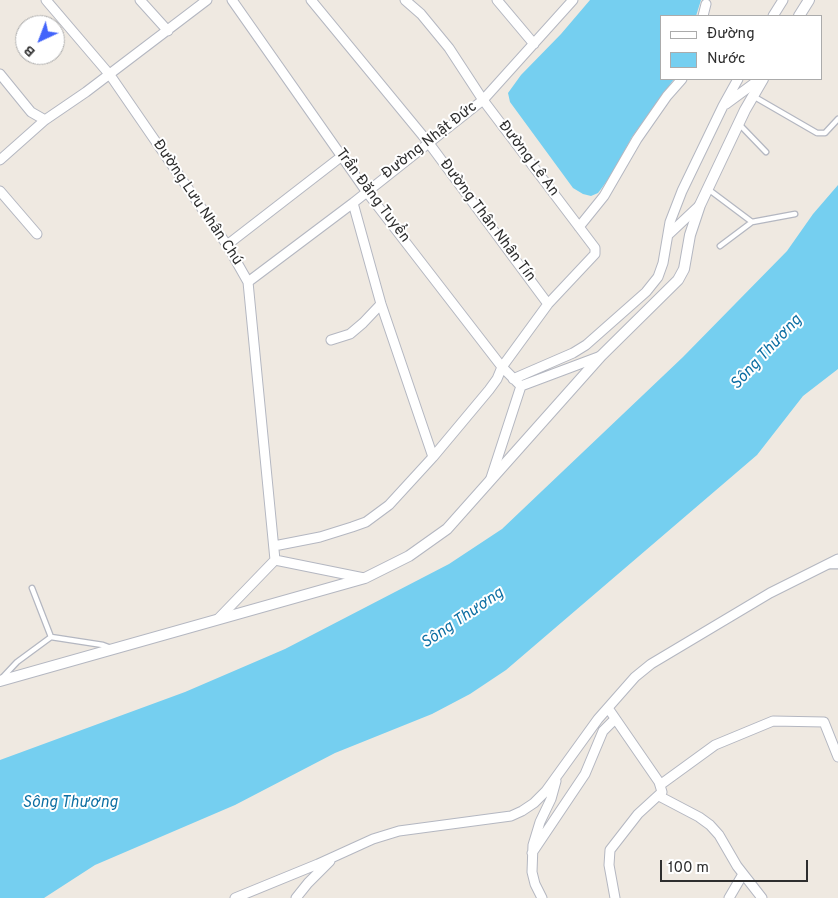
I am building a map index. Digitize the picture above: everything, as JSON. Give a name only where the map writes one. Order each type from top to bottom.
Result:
[{"type":"street","name":"Đường Lưu Nhân Chú","points":[[46,0],[110,74],[227,245],[248,282],[275,560]]},
{"type":"street","points":[[140,0],[168,32]]},
{"type":"street","points":[[0,160],[45,120],[168,32],[207,0]]},
{"type":"street","name":"Trần Đăng Tuyển","points":[[232,0],[366,191],[502,367],[521,386]]},
{"type":"street","name":"Đường Thân Nhân Tín","points":[[311,0],[428,142],[548,304]]},
{"type":"street","name":"Đường Lê An","points":[[405,0],[434,29],[482,100],[595,248],[594,257],[548,304]]},
{"type":"street","points":[[497,0],[534,44]]},
{"type":"street","name":"Đường Nhật Đức","points":[[248,282],[353,203],[482,100],[573,0]]},
{"type":"street","points":[[774,15],[783,0]]},
{"type":"street","points":[[800,15],[809,0]]},
{"type":"street","points":[[703,15],[706,4]]},
{"type":"street","points":[[0,74],[31,112],[45,120]]},
{"type":"street","points":[[579,227],[604,196],[637,139],[667,96],[681,80]]},
{"type":"street","points":[[513,379],[573,353],[586,345],[646,292],[658,277],[663,263],[670,222],[682,191],[737,80]]},
{"type":"street","points":[[723,106],[760,80]]},
{"type":"street","points":[[0,680],[115,650],[365,578],[409,556],[447,530],[600,356],[678,280],[684,268],[690,235],[700,204],[761,80]]},
{"type":"street","points":[[227,245],[342,156]]},
{"type":"street","points":[[0,191],[37,234]]},
{"type":"street","points":[[353,203],[381,304],[433,457]]},
{"type":"street","points":[[668,236],[700,204]]},
{"type":"street","points":[[331,340],[350,334],[381,304]]},
{"type":"street","points":[[274,546],[320,537],[366,522],[390,505],[489,390],[497,379],[502,367],[548,304]]},
{"type":"street","points":[[490,481],[521,386],[600,356]]},
{"type":"street","points":[[235,898],[373,839],[399,831],[511,816],[522,811],[534,803],[557,778],[608,708],[635,677],[651,664],[770,593],[838,559]]},
{"type":"street","points":[[218,619],[275,560],[365,578]]},
{"type":"street","points":[[608,708],[660,784],[662,792],[638,814],[610,850],[609,865],[615,898]]},
{"type":"street","points":[[532,853],[585,774],[603,732],[615,719]]},
{"type":"street","points":[[660,784],[715,745],[773,721],[824,722],[838,758]]},
{"type":"street","points":[[542,898],[535,884],[532,872],[533,845],[540,822],[551,800],[557,778]]},
{"type":"street","points":[[659,796],[699,817],[710,825],[719,835],[743,874],[762,898]]},
{"type":"street","points":[[296,898],[308,883],[338,854]]},
{"type":"street","points":[[729,898],[743,874]]},
{"type":"lane","points":[[753,96],[817,133],[825,133],[838,119]]},
{"type":"lane","points":[[739,124],[766,152]]},
{"type":"lane","points":[[708,189],[752,222]]},
{"type":"lane","points":[[720,246],[752,222],[795,214]]},
{"type":"lane","points":[[822,566],[838,566]]},
{"type":"lane","points":[[32,588],[51,637]]},
{"type":"lane","points":[[0,680],[17,662],[51,637],[103,645],[115,650]]},
{"type":"water","points":[[590,0],[701,0],[696,15],[660,15],[660,80],[673,80],[632,137],[610,177],[598,193],[591,196],[573,188],[510,102],[508,93],[521,75],[561,34]]},
{"type":"water","name":"Sông Thương","points":[[838,185],[838,369],[803,396],[757,455],[506,670],[470,694],[432,714],[335,753],[235,805],[95,865],[44,898],[0,898],[0,760],[185,692],[285,649],[449,564],[502,529],[683,357],[787,251],[813,214]]}]
